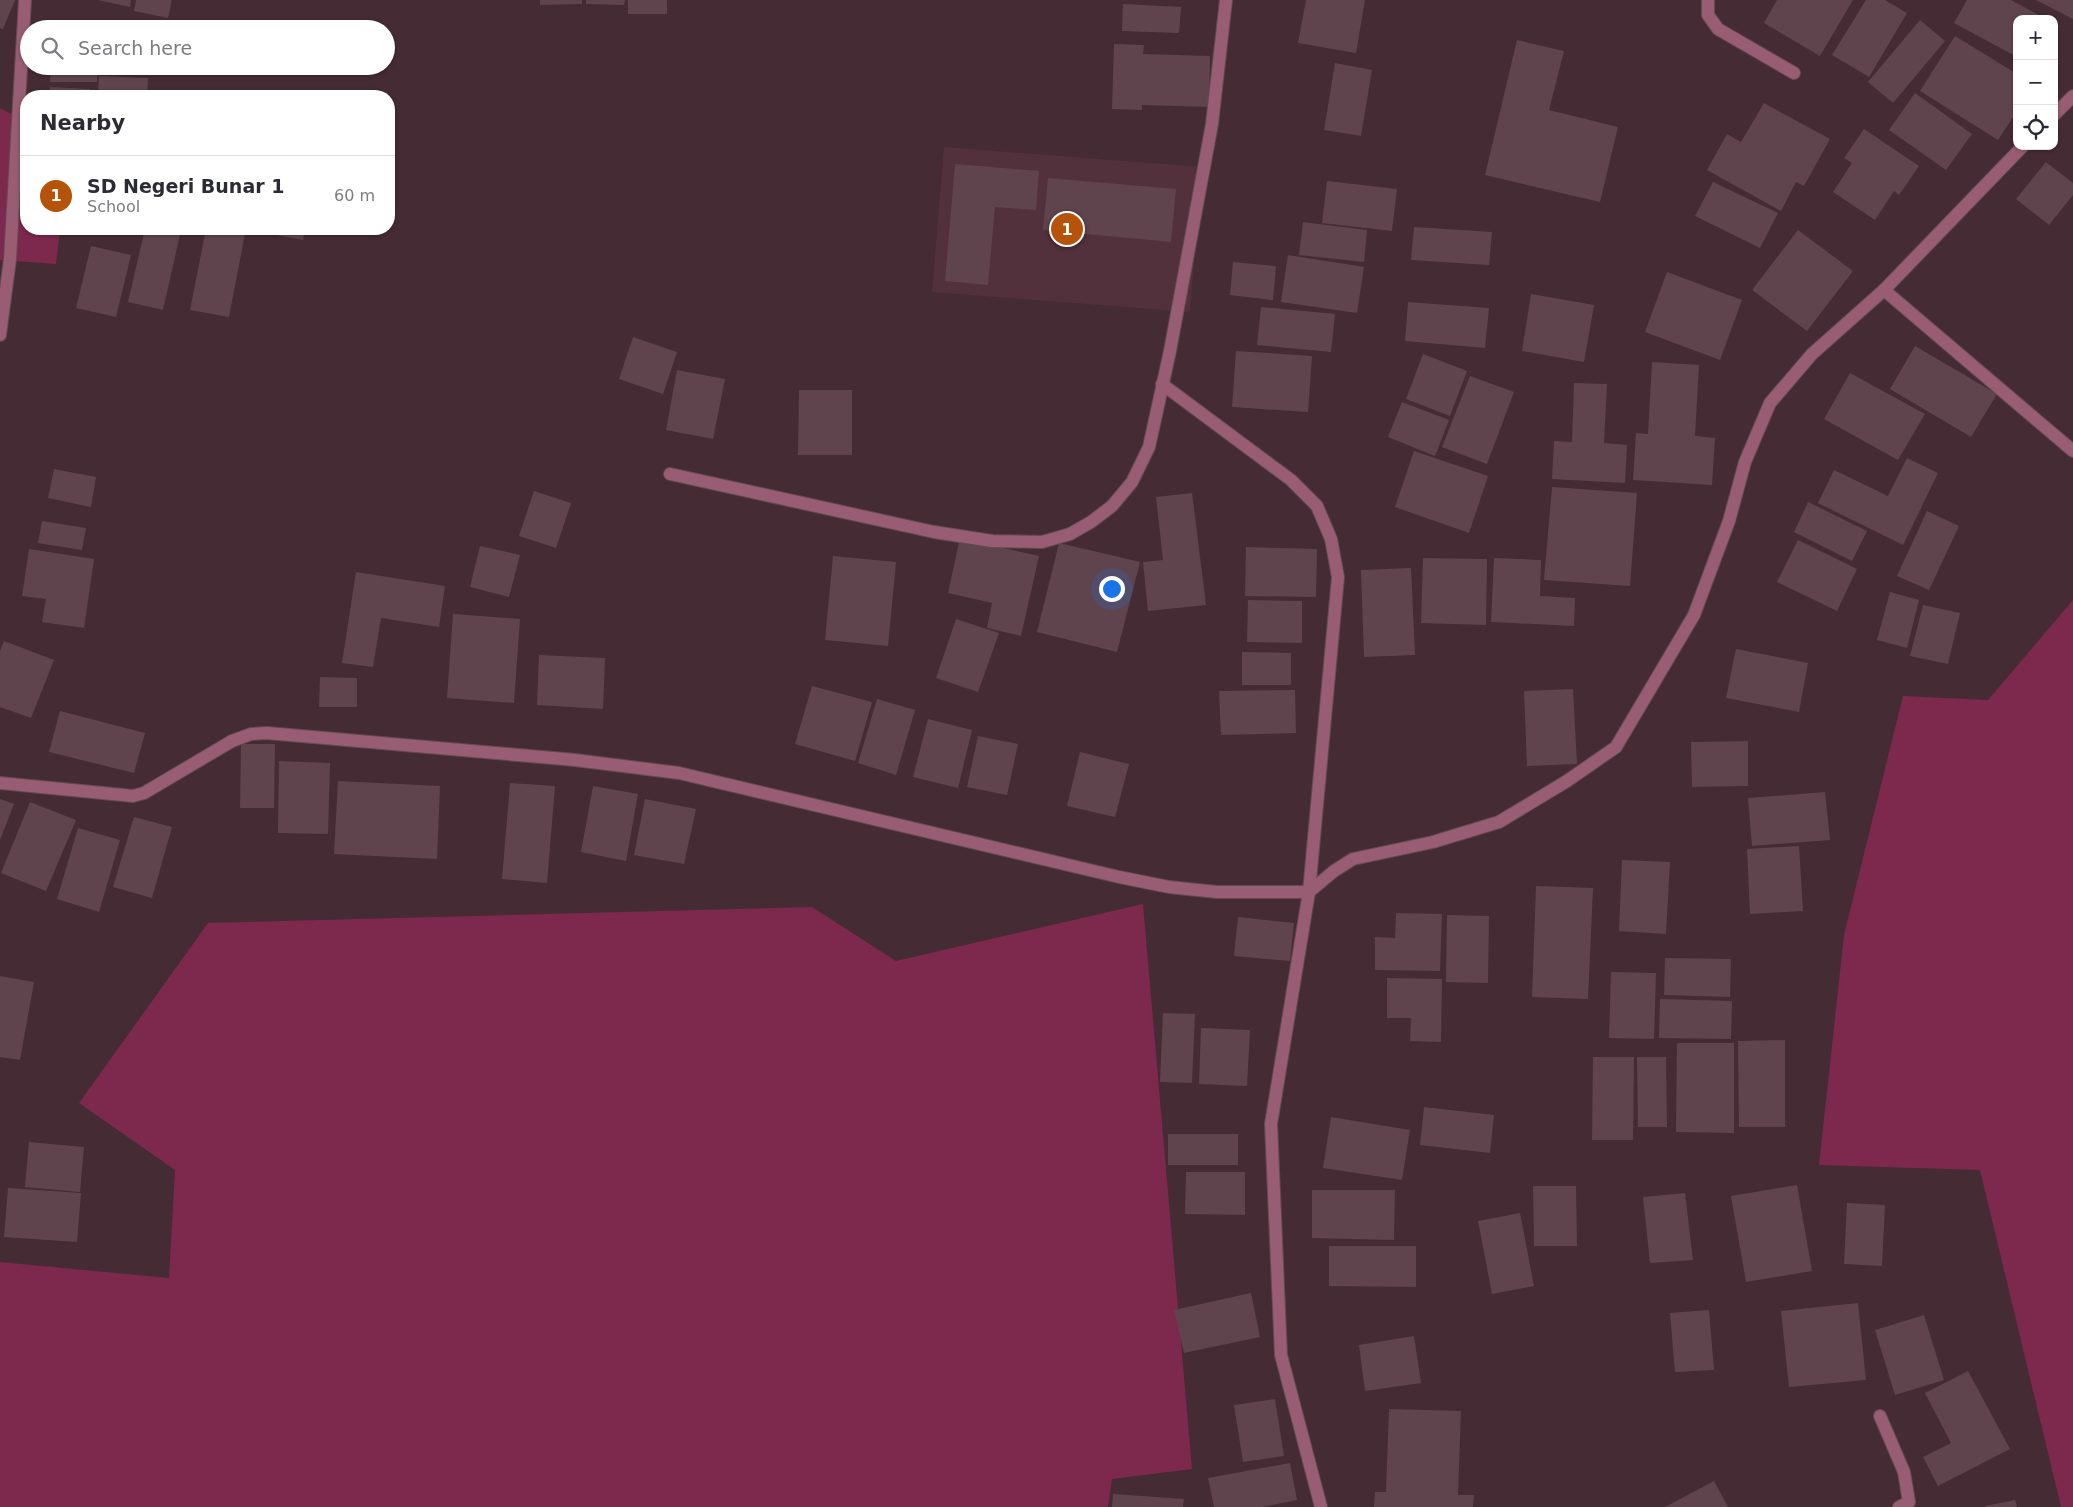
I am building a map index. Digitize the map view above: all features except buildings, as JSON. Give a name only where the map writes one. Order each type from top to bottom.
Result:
[{"type":"street","points":[[24,20],[25,0]]},
{"type":"street","points":[[670,474],[934,532],[992,541],[1042,542],[1070,534],[1091,522],[1112,506],[1132,482],[1149,447],[1212,124],[1226,0]]},
{"type":"street","points":[[1708,0],[1708,15],[1718,29],[1794,73]]},
{"type":"street","points":[[22,90],[23,75]]},
{"type":"street","points":[[2058,111],[2073,96]]},
{"type":"street","points":[[0,783],[133,796],[144,793],[232,741],[251,734],[267,732],[575,760],[679,773],[1119,877],[1169,887],[1217,892],[1309,892],[1334,870],[1353,859],[1433,842],[1499,822],[1567,781],[1616,747],[1694,615],[1729,520],[1745,462],[1770,403],[1812,354],[1884,290],[2019,150]]},
{"type":"street","points":[[0,335],[5,259],[20,177]]},
{"type":"street","points":[[1884,290],[2073,451]]},
{"type":"street","points":[[1162,384],[1291,480],[1317,506],[1331,539],[1338,577],[1309,892],[1271,1124],[1281,1355],[1321,1507]]},
{"type":"street","points":[[1880,1416],[1904,1472],[1909,1502],[1899,1507]]},
{"type":"shaded area","points":[[0,108],[20,119],[20,235],[59,235],[56,264],[0,260]]},
{"type":"shaded area","points":[[944,147],[1201,167],[1190,312],[932,292]]},
{"type":"shaded area","points":[[2073,600],[2073,1507],[2061,1507],[1980,1170],[1819,1165],[1844,935],[1903,696],[1988,700]]},
{"type":"shaded area","points":[[1143,904],[1192,1469],[1112,1479],[1108,1507],[0,1507],[0,1262],[169,1278],[175,1170],[79,1103],[208,923],[812,907],[896,961]]},
{"type":"place","name":"SD Negeri Bunar 1","points":[[1067,229]]}]
